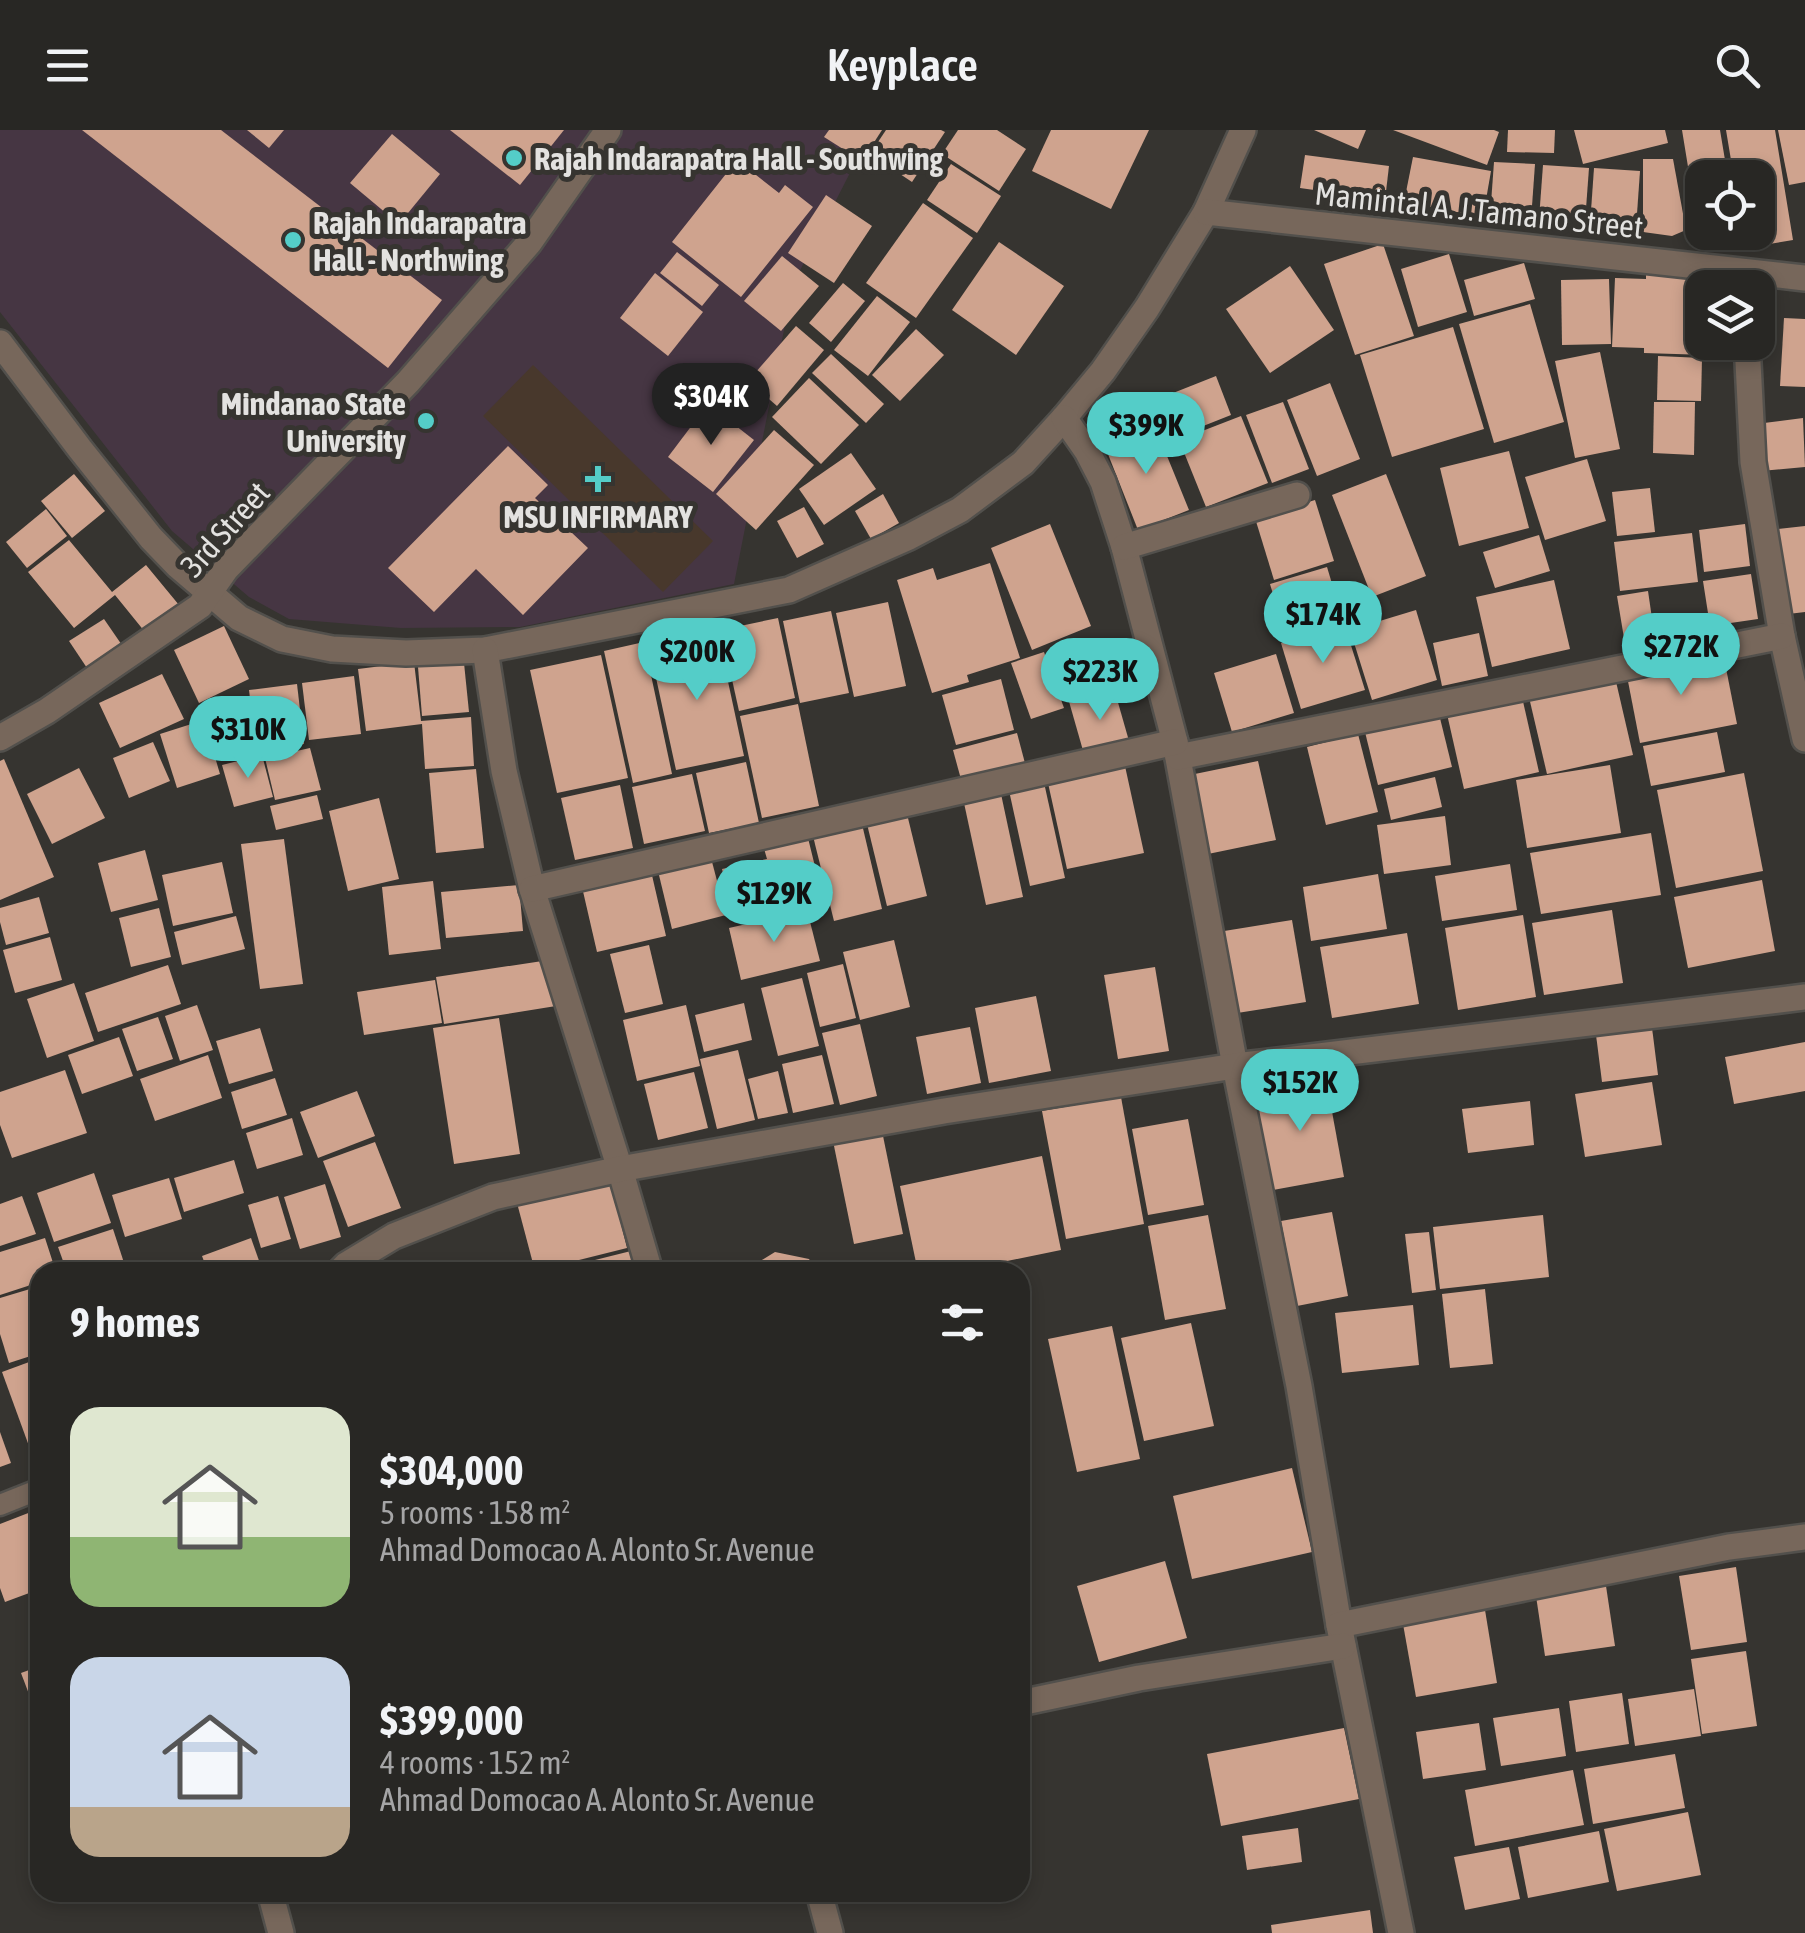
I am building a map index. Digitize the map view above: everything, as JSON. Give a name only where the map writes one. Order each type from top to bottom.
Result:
[{"type":"street","name":"3rd Street","points":[[0,738],[200,606],[235,559],[408,382],[517,257],[608,130]]},
{"type":"street","points":[[0,343],[152,538],[239,618],[282,639],[332,649],[406,653],[485,650],[788,590],[960,510],[1023,463],[1103,371],[1206,212],[1243,130]]},
{"type":"street","name":"Mamintal A. J.Tamano Street","points":[[1206,212],[1685,272]]},
{"type":"street","name":"Mamintal A. J.Tamano Street","points":[[1775,278],[1805,278]]},
{"type":"street","points":[[1748,360],[1753,462],[1782,636],[1805,739]]},
{"type":"street","points":[[1064,418],[1103,482],[1177,749],[1234,1066],[1299,1386],[1341,1636],[1401,1933]]},
{"type":"street","points":[[1124,547],[1297,495]]},
{"type":"street","points":[[532,889],[1177,749],[1782,636]]},
{"type":"street","points":[[485,650],[504,771],[532,889],[647,1262]]},
{"type":"street","points":[[351,1262],[394,1236],[493,1198],[620,1169],[944,1111],[1234,1066],[1805,998]]},
{"type":"street","points":[[1030,1700],[1341,1636],[1729,1547],[1805,1537]]},
{"type":"street","points":[[273,1902],[281,1933]]},
{"type":"street","points":[[822,1902],[830,1933]]},
{"type":"lane","points":[[0,1505],[30,1492]]},
{"type":"shaded area","name":"Mindanao State University","points":[[0,130],[872,130],[793,284],[734,584],[520,627],[401,628],[289,619],[249,597],[172,531],[0,312]]},
{"type":"shaded area","name":"MSU INFIRMARY","points":[[533,365],[713,541],[663,592],[483,416]]},
{"type":"building","name":"Rajah Indarapatra Hall - Northwing","points":[[82,130],[221,130],[442,300],[388,368]]},
{"type":"building","points":[[247,130],[284,130],[269,148]]},
{"type":"building","name":"Rajah Indarapatra Hall - Southwing","points":[[450,130],[564,130],[520,185]]},
{"type":"building","points":[[829,130],[882,130],[862,161],[824,137]]},
{"type":"building","points":[[886,130],[945,132],[912,182],[870,154]]},
{"type":"building","points":[[958,130],[997,130],[1026,149],[999,191],[942,154]]},
{"type":"building","points":[[1051,130],[1149,130],[1111,209],[1032,171]]},
{"type":"building","points":[[1314,130],[1366,130],[1358,149]]},
{"type":"building","points":[[1393,130],[1494,130],[1499,132],[1487,165]]},
{"type":"building","points":[[1508,130],[1555,130],[1554,153],[1507,152]]},
{"type":"building","points":[[1574,130],[1665,130],[1668,143],[1583,164]]},
{"type":"building","points":[[1682,130],[1720,130],[1725,160],[1687,160]]},
{"type":"building","points":[[1726,130],[1775,130],[1793,240],[1775,243],[1775,160],[1731,160]]},
{"type":"building","points":[[1778,130],[1805,130],[1805,182],[1789,185]]},
{"type":"building","points":[[392,134],[440,174],[399,224],[350,183]]},
{"type":"building","points":[[1305,155],[1389,166],[1385,200],[1300,188]]},
{"type":"building","points":[[1413,157],[1491,171],[1483,217],[1404,202]]},
{"type":"building","points":[[1643,159],[1673,159],[1685,230],[1672,236],[1643,232]]},
{"type":"building","points":[[737,160],[779,193],[785,185],[813,207],[741,297],[672,242]]},
{"type":"building","points":[[1494,162],[1535,164],[1531,220],[1490,217]]},
{"type":"building","points":[[951,164],[1001,196],[977,233],[927,200]]},
{"type":"building","points":[[1543,165],[1589,168],[1585,222],[1539,219]]},
{"type":"building","points":[[1594,168],[1640,171],[1636,228],[1590,225]]},
{"type":"building","points":[[826,195],[872,226],[834,283],[788,253]]},
{"type":"building","points":[[923,203],[973,238],[916,318],[866,283]]},
{"type":"building","points":[[999,242],[1064,286],[1016,355],[952,310]]},
{"type":"building","points":[[1383,244],[1414,336],[1355,355],[1324,264]]},
{"type":"building","points":[[677,252],[719,285],[702,306],[660,273]]},
{"type":"building","points":[[1449,254],[1467,312],[1418,327],[1401,269]]},
{"type":"building","points":[[782,256],[819,286],[781,331],[744,301]]},
{"type":"building","points":[[1524,263],[1535,299],[1474,316],[1464,280]]},
{"type":"building","points":[[1290,266],[1334,330],[1270,373],[1226,309]]},
{"type":"building","points":[[655,273],[703,312],[668,356],[620,318]]},
{"type":"building","points":[[1646,274],[1685,275],[1685,354],[1612,347],[1615,278],[1646,279]]},
{"type":"building","points":[[1609,279],[1611,344],[1562,345],[1561,280]]},
{"type":"building","points":[[843,283],[865,301],[831,342],[809,323]]},
{"type":"building","points":[[877,296],[910,322],[868,376],[834,350]]},
{"type":"building","points":[[1530,304],[1564,422],[1494,443],[1459,324]]},
{"type":"building","points":[[1784,318],[1805,319],[1805,387],[1780,386]]},
{"type":"building","points":[[796,326],[824,350],[777,406],[748,381]]},
{"type":"building","points":[[1453,327],[1484,429],[1392,457],[1360,355]]},
{"type":"building","points":[[916,329],[944,355],[900,401],[872,375]]},
{"type":"building","points":[[1600,352],[1620,449],[1575,458],[1555,361]]},
{"type":"building","points":[[831,354],[884,404],[866,423],[812,373]]},
{"type":"building","points":[[1658,356],[1702,360],[1701,401],[1657,400]]},
{"type":"building","points":[[1216,376],[1231,415],[1178,436],[1163,397]]},
{"type":"building","points":[[809,378],[859,425],[821,464],[772,417]]},
{"type":"building","points":[[1330,383],[1360,459],[1317,476],[1287,400]]},
{"type":"building","points":[[1283,402],[1309,469],[1272,483],[1246,415]]},
{"type":"building","points":[[1654,402],[1695,402],[1694,455],[1653,453]]},
{"type":"building","points":[[708,404],[754,440],[713,492],[668,457]]},
{"type":"building","points":[[1241,416],[1268,483],[1206,507],[1179,440]]},
{"type":"building","points":[[1803,418],[1805,467],[1761,471],[1756,424]]},
{"type":"building","points":[[1154,424],[1189,510],[1138,530],[1104,444]]},
{"type":"building","points":[[774,430],[814,465],[756,530],[716,494]]},
{"type":"building","points":[[508,446],[548,485],[535,498],[588,548],[523,615],[476,569],[434,612],[388,568]]},
{"type":"building","points":[[1509,451],[1529,528],[1459,546],[1440,468]]},
{"type":"building","points":[[851,453],[876,489],[824,525],[799,489]]},
{"type":"building","points":[[1587,459],[1606,521],[1545,540],[1525,477]]},
{"type":"building","points":[[74,474],[105,511],[72,538],[41,501]]},
{"type":"building","points":[[1386,474],[1426,576],[1372,597],[1332,495]]},
{"type":"building","points":[[1650,488],[1655,532],[1617,536],[1612,492]]},
{"type":"building","points":[[883,494],[899,523],[871,539],[855,511]]},
{"type":"building","points":[[1315,500],[1334,561],[1274,580],[1255,518]]},
{"type":"building","points":[[804,507],[824,544],[797,558],[777,521]]},
{"type":"building","points":[[46,509],[67,536],[27,568],[6,542]]},
{"type":"building","points":[[1050,524],[1091,626],[1032,650],[991,548]]},
{"type":"building","points":[[1745,524],[1750,566],[1704,572],[1699,530]]},
{"type":"building","points":[[1805,526],[1805,612],[1780,615],[1769,530]]},
{"type":"building","points":[[1692,533],[1698,582],[1620,591],[1614,542]]},
{"type":"building","points":[[1539,535],[1550,571],[1495,588],[1483,552]]},
{"type":"building","points":[[69,540],[112,592],[146,565],[179,605],[145,632],[115,595],[74,628],[28,572]]},
{"type":"building","points":[[990,563],[1020,658],[967,675],[969,682],[932,693],[897,580],[933,568],[937,580]]},
{"type":"building","points":[[1327,567],[1342,617],[1285,634],[1270,584]]},
{"type":"building","points":[[1751,574],[1758,619],[1710,626],[1703,581]]},
{"type":"building","points":[[1554,580],[1570,649],[1492,667],[1476,597]]},
{"type":"building","points":[[1648,591],[1655,639],[1625,644],[1617,596]]},
{"type":"building","points":[[888,602],[906,686],[854,697],[836,613]]},
{"type":"building","points":[[1416,610],[1437,680],[1372,700],[1350,630]]},
{"type":"building","points":[[831,611],[849,693],[800,703],[783,621]]},
{"type":"building","points":[[778,618],[795,698],[739,711],[721,630]]},
{"type":"building","points":[[104,619],[126,651],[91,674],[69,641]]},
{"type":"building","points":[[1344,623],[1365,690],[1301,709],[1281,643]]},
{"type":"building","points":[[224,626],[249,679],[199,703],[174,650]]},
{"type":"building","points":[[1479,633],[1488,676],[1442,686],[1433,643]]},
{"type":"building","points":[[718,635],[744,756],[676,770],[650,650]]},
{"type":"building","points":[[644,642],[672,774],[633,783],[604,651]]},
{"type":"building","points":[[1044,652],[1064,708],[1031,719],[1011,663]]},
{"type":"building","points":[[1723,653],[1737,724],[1640,743],[1626,671]]},
{"type":"building","points":[[1276,654],[1294,713],[1232,732],[1214,673]]},
{"type":"building","points":[[601,655],[628,778],[557,793],[530,670]]},
{"type":"building","points":[[414,662],[421,721],[471,717],[474,766],[425,769],[422,724],[366,731],[358,669]]},
{"type":"building","points":[[464,663],[469,712],[422,716],[418,667]]},
{"type":"building","points":[[1614,673],[1633,755],[1547,774],[1528,693]]},
{"type":"building","points":[[162,674],[184,719],[120,748],[99,703]]},
{"type":"building","points":[[354,676],[361,734],[309,740],[302,683]]},
{"type":"building","points":[[1001,679],[1014,730],[956,745],[942,695]]},
{"type":"building","points":[[297,684],[304,744],[256,749],[249,690]]},
{"type":"building","points":[[1113,685],[1131,748],[1086,761],[1068,698]]},
{"type":"building","points":[[1522,697],[1539,772],[1464,789],[1447,714]]},
{"type":"building","points":[[240,702],[253,749],[221,757],[208,711]]},
{"type":"building","points":[[798,704],[819,806],[762,818],[740,716]]},
{"type":"building","points":[[1439,714],[1452,767],[1378,785],[1365,732]]},
{"type":"building","points":[[204,720],[220,774],[177,788],[160,734]]},
{"type":"building","points":[[1717,732],[1725,772],[1651,786],[1643,746]]},
{"type":"building","points":[[1017,733],[1026,767],[962,783],[953,750]]},
{"type":"building","points":[[1358,734],[1378,812],[1326,825],[1307,747]]},
{"type":"building","points":[[153,742],[170,781],[129,798],[113,758]]},
{"type":"building","points":[[310,748],[321,790],[275,800],[265,758]]},
{"type":"building","points":[[262,755],[273,797],[234,807],[222,765]]},
{"type":"building","points":[[4,759],[54,877],[0,900],[0,761]]},
{"type":"building","points":[[1258,761],[1276,840],[1208,854],[1190,775]]},
{"type":"building","points":[[746,762],[759,823],[709,833],[696,773]]},
{"type":"building","points":[[1610,765],[1621,833],[1527,848],[1516,780]]},
{"type":"building","points":[[1125,766],[1144,853],[1067,869],[1048,783]]},
{"type":"building","points":[[79,768],[105,818],[52,844],[27,794]]},
{"type":"building","points":[[476,769],[484,848],[436,853],[429,773]]},
{"type":"building","points":[[1744,773],[1763,871],[1676,888],[1657,790]]},
{"type":"building","points":[[692,774],[705,831],[644,844],[632,787]]},
{"type":"building","points":[[1435,777],[1442,807],[1391,820],[1384,789]]},
{"type":"building","points":[[1043,778],[1065,878],[1030,886],[1008,786]]},
{"type":"building","points":[[620,785],[633,848],[575,860],[561,798]]},
{"type":"building","points":[[1001,794],[1023,897],[986,905],[964,803]]},
{"type":"building","points":[[317,795],[323,819],[276,830],[270,806]]},
{"type":"building","points":[[379,798],[399,879],[348,891],[329,811]]},
{"type":"building","points":[[907,814],[927,896],[887,906],[867,824]]},
{"type":"building","points":[[1445,816],[1451,865],[1384,874],[1377,825]]},
{"type":"building","points":[[861,820],[882,909],[834,921],[812,832]]},
{"type":"building","points":[[1651,833],[1661,895],[1541,914],[1530,853]]},
{"type":"building","points":[[807,834],[824,903],[780,913],[777,902],[732,913],[722,869],[767,859],[763,845]]},
{"type":"building","points":[[284,839],[303,984],[260,989],[241,844]]},
{"type":"building","points":[[145,850],[158,900],[111,912],[98,863]]},
{"type":"building","points":[[711,858],[726,915],[672,929],[658,871]]},
{"type":"building","points":[[222,862],[233,913],[173,926],[162,875]]},
{"type":"building","points":[[1510,864],[1517,910],[1442,921],[1435,876]]},
{"type":"building","points":[[651,871],[666,936],[597,952],[582,887]]},
{"type":"building","points":[[1378,874],[1387,929],[1311,941],[1303,887]]},
{"type":"building","points":[[1762,880],[1775,951],[1688,968],[1674,897]]},
{"type":"building","points":[[433,881],[441,949],[389,955],[382,887]]},
{"type":"building","points":[[519,885],[523,931],[446,938],[441,892]]},
{"type":"building","points":[[39,897],[49,933],[6,945],[0,908]]},
{"type":"building","points":[[159,908],[171,957],[131,967],[119,918]]},
{"type":"building","points":[[807,910],[820,961],[741,980],[729,928]]},
{"type":"building","points":[[1612,910],[1623,983],[1544,995],[1532,923]]},
{"type":"building","points":[[1523,915],[1536,997],[1458,1010],[1445,928]]},
{"type":"building","points":[[236,916],[245,949],[182,965],[174,932]]},
{"type":"building","points":[[1292,920],[1306,1002],[1231,1014],[1218,932]]},
{"type":"building","points":[[1407,933],[1419,1004],[1332,1018],[1320,947]]},
{"type":"building","points":[[50,937],[62,980],[15,993],[3,950]]},
{"type":"building","points":[[894,940],[910,1007],[860,1020],[843,952]]},
{"type":"building","points":[[649,945],[663,1004],[625,1013],[610,954]]},
{"type":"building","points":[[549,960],[556,1006],[444,1024],[436,977]]},
{"type":"building","points":[[843,964],[856,1018],[820,1027],[807,973]]},
{"type":"building","points":[[168,965],[181,1004],[98,1032],[85,993]]},
{"type":"building","points":[[1155,967],[1169,1051],[1118,1059],[1104,975]]},
{"type":"building","points":[[802,978],[819,1046],[778,1056],[761,988]]},
{"type":"building","points":[[435,980],[442,1023],[364,1035],[357,992]]},
{"type":"building","points":[[74,983],[94,1041],[47,1058],[27,999]]},
{"type":"building","points":[[1036,996],[1051,1071],[989,1083],[975,1008]]},
{"type":"building","points":[[744,1003],[752,1040],[704,1052],[695,1015]]},
{"type":"building","points":[[197,1005],[213,1050],[180,1061],[165,1016]]},
{"type":"building","points":[[686,1005],[700,1066],[637,1081],[623,1020]]},
{"type":"building","points":[[158,1017],[173,1059],[137,1071],[122,1029]]},
{"type":"building","points":[[499,1018],[520,1154],[454,1164],[433,1028]]},
{"type":"building","points":[[1651,1020],[1658,1075],[1602,1082],[1595,1027]]},
{"type":"building","points":[[860,1024],[877,1096],[840,1105],[822,1033]]},
{"type":"building","points":[[970,1027],[981,1083],[927,1094],[916,1037]]},
{"type":"building","points":[[260,1028],[273,1071],[229,1084],[216,1041]]},
{"type":"building","points":[[119,1037],[133,1076],[82,1094],[68,1055]]},
{"type":"building","points":[[1805,1042],[1805,1091],[1734,1104],[1725,1057]]},
{"type":"building","points":[[738,1050],[755,1120],[717,1129],[700,1059]]},
{"type":"building","points":[[208,1055],[222,1098],[155,1121],[140,1079]]},
{"type":"building","points":[[822,1055],[834,1104],[793,1113],[782,1064]]},
{"type":"building","points":[[65,1070],[87,1133],[12,1158],[0,1125],[0,1092]]},
{"type":"building","points":[[778,1071],[788,1113],[758,1119],[748,1079]]},
{"type":"building","points":[[694,1072],[708,1128],[658,1140],[644,1084]]},
{"type":"building","points":[[275,1078],[287,1115],[242,1129],[231,1092]]},
{"type":"building","points":[[1326,1079],[1344,1177],[1273,1190],[1255,1092]]},
{"type":"building","points":[[1652,1082],[1662,1145],[1585,1157],[1575,1094]]},
{"type":"building","points":[[357,1091],[375,1136],[318,1158],[300,1112]]},
{"type":"building","points":[[1121,1097],[1144,1224],[1066,1239],[1042,1111]]},
{"type":"building","points":[[1530,1101],[1534,1145],[1468,1153],[1462,1109]]},
{"type":"building","points":[[292,1118],[303,1155],[257,1169],[246,1133]]},
{"type":"building","points":[[1188,1119],[1204,1205],[1148,1215],[1132,1129]]},
{"type":"building","points":[[882,1131],[903,1234],[854,1244],[833,1141]]},
{"type":"building","points":[[375,1142],[401,1208],[348,1227],[323,1161]]},
{"type":"building","points":[[1042,1156],[1061,1250],[1002,1262],[916,1262],[900,1186]]},
{"type":"building","points":[[234,1160],[244,1193],[184,1212],[174,1178]]},
{"type":"building","points":[[94,1173],[111,1223],[54,1242],[37,1193]]},
{"type":"building","points":[[169,1178],[182,1219],[125,1237],[112,1195]]},
{"type":"building","points":[[610,1180],[627,1248],[571,1262],[533,1262],[517,1203]]},
{"type":"building","points":[[325,1184],[341,1237],[300,1249],[284,1197]]},
{"type":"building","points":[[22,1196],[36,1234],[0,1246],[0,1204]]},
{"type":"building","points":[[278,1196],[291,1239],[261,1248],[248,1205]]},
{"type":"building","points":[[1332,1212],[1348,1296],[1297,1306],[1281,1221]]},
{"type":"building","points":[[1208,1215],[1226,1309],[1165,1320],[1148,1226]]},
{"type":"building","points":[[1543,1215],[1549,1277],[1440,1289],[1433,1227]]},
{"type":"building","points":[[113,1229],[124,1262],[63,1262],[58,1247]]},
{"type":"building","points":[[1429,1232],[1436,1290],[1412,1293],[1405,1234]]},
{"type":"building","points":[[45,1238],[53,1262],[30,1262],[30,1285],[0,1295],[0,1252]]},
{"type":"building","points":[[251,1238],[259,1262],[204,1262],[202,1256]]},
{"type":"building","points":[[639,1249],[642,1262],[587,1262]]},
{"type":"building","points":[[775,1252],[811,1262],[758,1262]]},
{"type":"building","points":[[30,1289],[30,1356],[9,1363],[0,1334],[0,1298]]},
{"type":"building","points":[[1485,1289],[1493,1364],[1450,1368],[1442,1294]]},
{"type":"building","points":[[1413,1305],[1419,1365],[1342,1373],[1335,1313]]},
{"type":"building","points":[[1191,1323],[1214,1426],[1144,1441],[1121,1338]]},
{"type":"building","points":[[1112,1326],[1140,1459],[1077,1472],[1048,1339]]},
{"type":"building","points":[[30,1362],[30,1449],[2,1372]]},
{"type":"building","points":[[0,1432],[11,1463],[0,1467]]},
{"type":"building","points":[[1292,1468],[1312,1552],[1192,1579],[1173,1496]]},
{"type":"building","points":[[30,1512],[30,1593],[5,1602],[0,1588],[0,1524]]},
{"type":"building","points":[[1165,1561],[1187,1638],[1099,1662],[1077,1586]]},
{"type":"building","points":[[1736,1567],[1747,1642],[1691,1650],[1679,1576]]},
{"type":"building","points":[[1606,1586],[1615,1646],[1545,1656],[1536,1596]]},
{"type":"building","points":[[1485,1610],[1497,1683],[1416,1697],[1403,1624]]},
{"type":"building","points":[[1746,1651],[1757,1726],[1702,1734],[1691,1659]]},
{"type":"building","points":[[30,1670],[30,1697],[21,1673]]},
{"type":"building","points":[[1694,1689],[1701,1736],[1635,1746],[1628,1699]]},
{"type":"building","points":[[1622,1693],[1629,1744],[1576,1752],[1569,1701]]},
{"type":"building","points":[[1559,1708],[1566,1756],[1501,1766],[1493,1718]]},
{"type":"building","points":[[1479,1723],[1486,1770],[1423,1779],[1416,1732]]},
{"type":"building","points":[[1344,1728],[1359,1799],[1221,1826],[1207,1754]]},
{"type":"building","points":[[1675,1754],[1685,1808],[1593,1824],[1584,1769]]},
{"type":"building","points":[[1573,1770],[1584,1825],[1475,1846],[1465,1790]]},
{"type":"building","points":[[1688,1812],[1701,1875],[1617,1891],[1604,1829]]},
{"type":"building","points":[[1298,1828],[1302,1862],[1247,1870],[1242,1836]]},
{"type":"building","points":[[1599,1831],[1609,1882],[1528,1898],[1518,1847]]},
{"type":"building","points":[[1509,1847],[1520,1899],[1465,1910],[1454,1857]]},
{"type":"building","points":[[1370,1910],[1373,1933],[1272,1933],[1271,1925]]},
{"type":"place","name":"Rajah Indarapatra Hall - Southwing","points":[[514,158]]},
{"type":"place","name":"Rajah Indarapatra Hall - Northwing","points":[[293,240]]},
{"type":"place","name":"Mindanao State University","points":[[426,421]]},
{"type":"place","name":"MSU INFIRMARY","points":[[598,479]]}]
